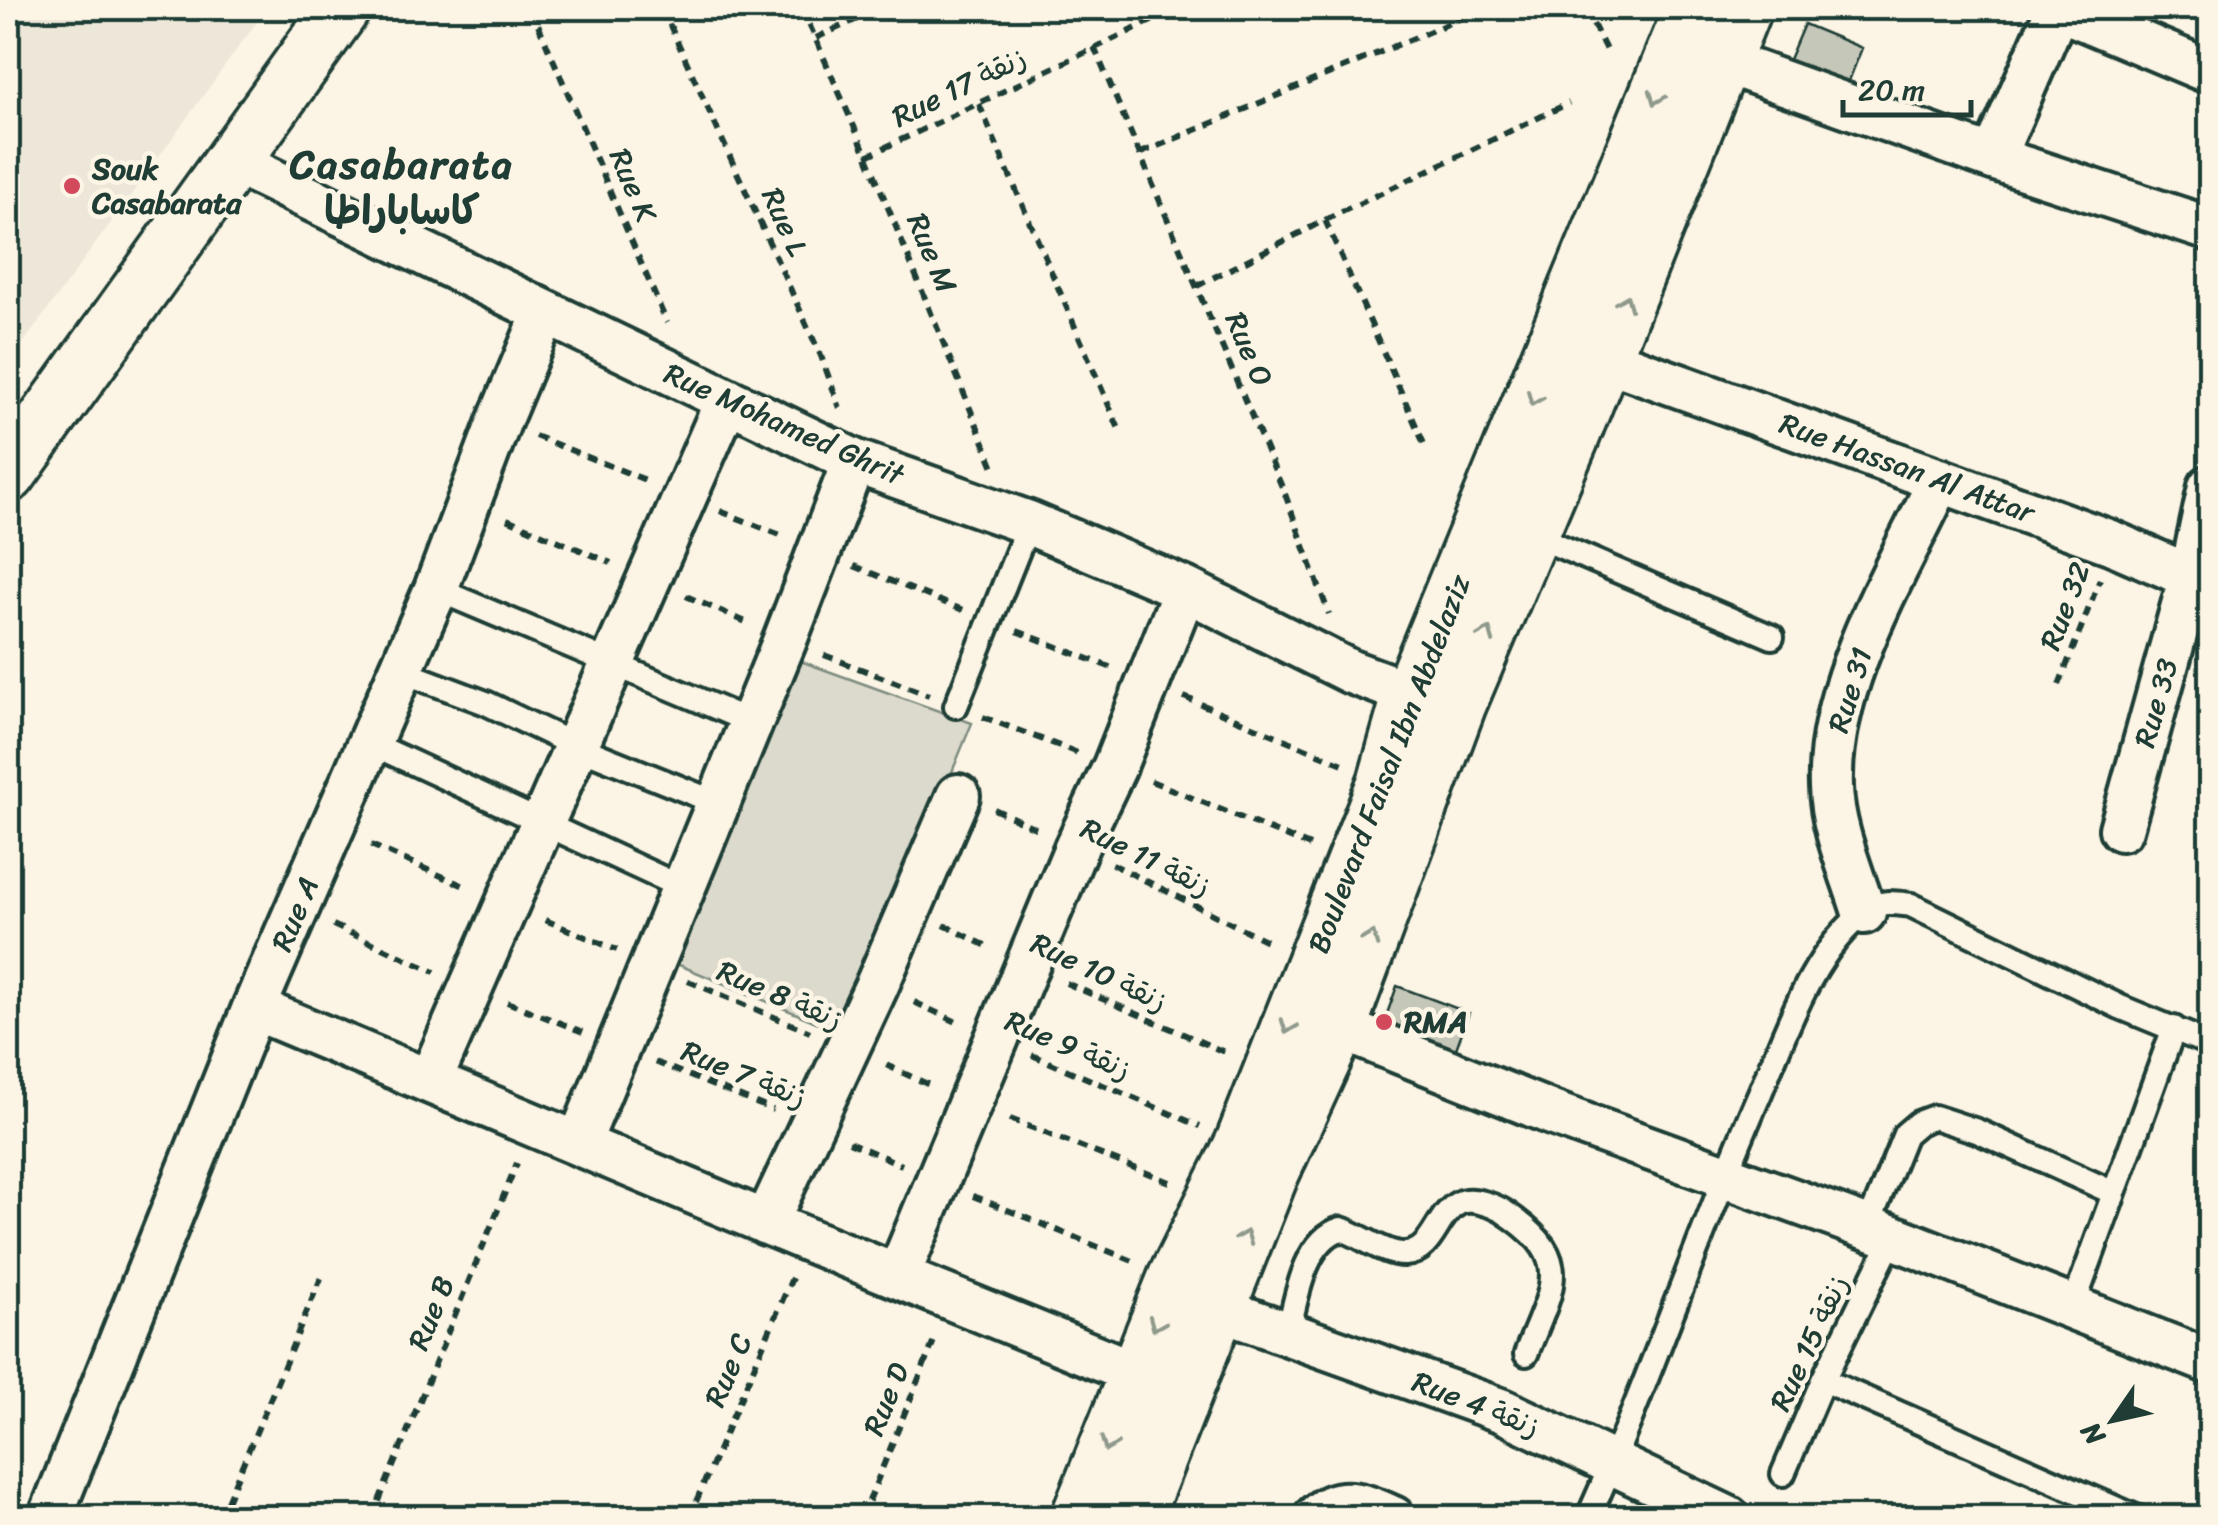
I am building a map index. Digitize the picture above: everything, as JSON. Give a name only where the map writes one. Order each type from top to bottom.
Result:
[{"type":"main road","points":[[8,474],[342,8]]},
{"type":"main road","name":"Boulevard Faisal Ibn Abdelaziz","points":[[1079,1518],[1160,1383],[1196,1293],[1270,1175],[1338,1027],[1435,699],[1693,8]]},
{"type":"main road","name":"Boulevard Faisal Ibn Abdelaziz","points":[[1196,1293],[1213,1199],[1243,1144],[1386,782],[1528,533],[1572,437],[1742,8]]},
{"type":"main road","name":"Boulevard Faisal Ibn Abdelaziz","points":[[1134,1518],[1160,1383]]},
{"type":"street","points":[[1993,158],[2058,8],[2210,72]]},
{"type":"street","points":[[1723,61],[1993,158],[2210,229]]},
{"type":"street","name":"Rue Mohamed Ghrit","points":[[232,161],[854,461],[1022,520],[1185,589],[1351,672],[1435,699]]},
{"type":"street","name":"Rue A","points":[[50,1518],[254,1008],[436,590],[544,314]]},
{"type":"street","name":"Rue Hassan Al Attar","points":[[1602,358],[2114,544],[2201,581]]},
{"type":"street","points":[[430,1080],[684,496],[709,391]]},
{"type":"street","points":[[579,1143],[854,461]]},
{"type":"street","name":"Rue 31","points":[[1864,912],[1831,789],[1834,738],[1858,652],[1940,480]]},
{"type":"street","name":"Rue 33","points":[[2121,830],[2201,581],[2210,487]]},
{"type":"street","points":[[898,1276],[1076,848],[1116,766],[1185,589]]},
{"type":"street","points":[[766,1223],[877,984],[958,796]]},
{"type":"street","points":[[254,1008],[1160,1383]]},
{"type":"street","points":[[1338,1027],[1552,1112],[1880,1232],[2210,1362]]},
{"type":"street","name":"Rue 4 زنقة","points":[[1196,1293],[1288,1333],[1503,1411],[1728,1518]]},
{"type":"street","points":[[1316,1518],[1331,1504],[1342,1502],[1394,1518]]},
{"type":"lane","points":[[956,706],[991,620],[1022,520]]},
{"type":"lane","points":[[1528,533],[1772,637]]},
{"type":"lane","points":[[436,590],[751,722]]},
{"type":"lane","points":[[401,671],[717,803]]},
{"type":"lane","points":[[370,743],[683,888]]},
{"type":"lane","points":[[1588,1518],[1724,1175],[1807,986],[1834,946],[1864,912],[1876,904],[1911,905],[2120,1007],[2210,1044]]},
{"type":"lane","points":[[2072,1309],[2174,1028]]},
{"type":"lane","name":"Rue 15 زنقة","points":[[1782,1474],[1880,1232],[1905,1134],[1934,1117],[1977,1130],[2114,1193]]},
{"type":"lane","points":[[1288,1333],[1300,1286],[1322,1240],[1329,1234],[1341,1229],[1349,1231],[1398,1254],[1409,1254],[1428,1242],[1440,1222],[1460,1202],[1471,1201],[1495,1206],[1526,1226],[1549,1254],[1553,1285],[1526,1354]]},
{"type":"lane","points":[[1823,1380],[2138,1518]]},
{"type":"path","points":[[532,11],[546,8]]},
{"type":"path","name":"Rue L","points":[[662,8],[821,356],[847,427],[854,461]]},
{"type":"path","name":"Rue M","points":[[802,8],[1022,520]]},
{"type":"path","points":[[816,38],[882,8]]},
{"type":"path","name":"Rue 17 زنقة","points":[[867,156],[1178,8]]},
{"type":"path","points":[[1140,153],[1485,8]]},
{"type":"path","points":[[1585,8],[1610,56]]},
{"type":"path","name":"Rue K","points":[[532,11],[709,391]]},
{"type":"path","name":"Rue O","points":[[1094,47],[1286,494],[1351,672]]},
{"type":"path","points":[[1198,286],[1325,220],[1569,103]]},
{"type":"path","points":[[978,104],[1119,429]]},
{"type":"path","points":[[1325,220],[1425,446]]},
{"type":"path","points":[[499,422],[1148,682],[1386,782]]},
{"type":"path","points":[[468,502],[785,640],[1116,766],[1353,864]]},
{"type":"path","name":"Rue 32","points":[[2058,685],[2114,544]]},
{"type":"path","name":"Rue 11 زنقة","points":[[958,796],[1313,962]]},
{"type":"path","name":"Rue 8 زنقة","points":[[332,828],[968,1102],[1213,1199]]},
{"type":"path","name":"Rue 7 زنقة","points":[[297,909],[472,989],[810,1125],[1196,1293]]},
{"type":"path","name":"Rue 10 زنقة","points":[[910,909],[1271,1072]]},
{"type":"path","name":"Rue 9 زنقة","points":[[877,984],[995,1039],[1243,1144]]},
{"type":"path","name":"Rue B","points":[[372,1518],[532,1124]]},
{"type":"path","name":"Rue C","points":[[689,1518],[808,1240]]},
{"type":"path","points":[[220,1518],[322,1278]]},
{"type":"path","name":"Rue D","points":[[862,1518],[951,1298]]},
{"type":"shaded area","name":"Souk Casabarata","points":[[8,8],[267,8],[8,364]]},
{"type":"shaded area","points":[[795,659],[972,723],[845,1034],[667,960]]},
{"type":"building","points":[[1804,24],[1862,48],[1841,101],[1782,76]]},
{"type":"building","points":[[1397,986],[1469,1013],[1456,1049],[1384,1022]]},
{"type":"place","name":"Souk Casabarata","points":[[72,186]]},
{"type":"place","name":"RMA","points":[[1384,1022]]},
{"type":"district","name":"Casabarata كاساباراطا","points":[[402,187]]}]
